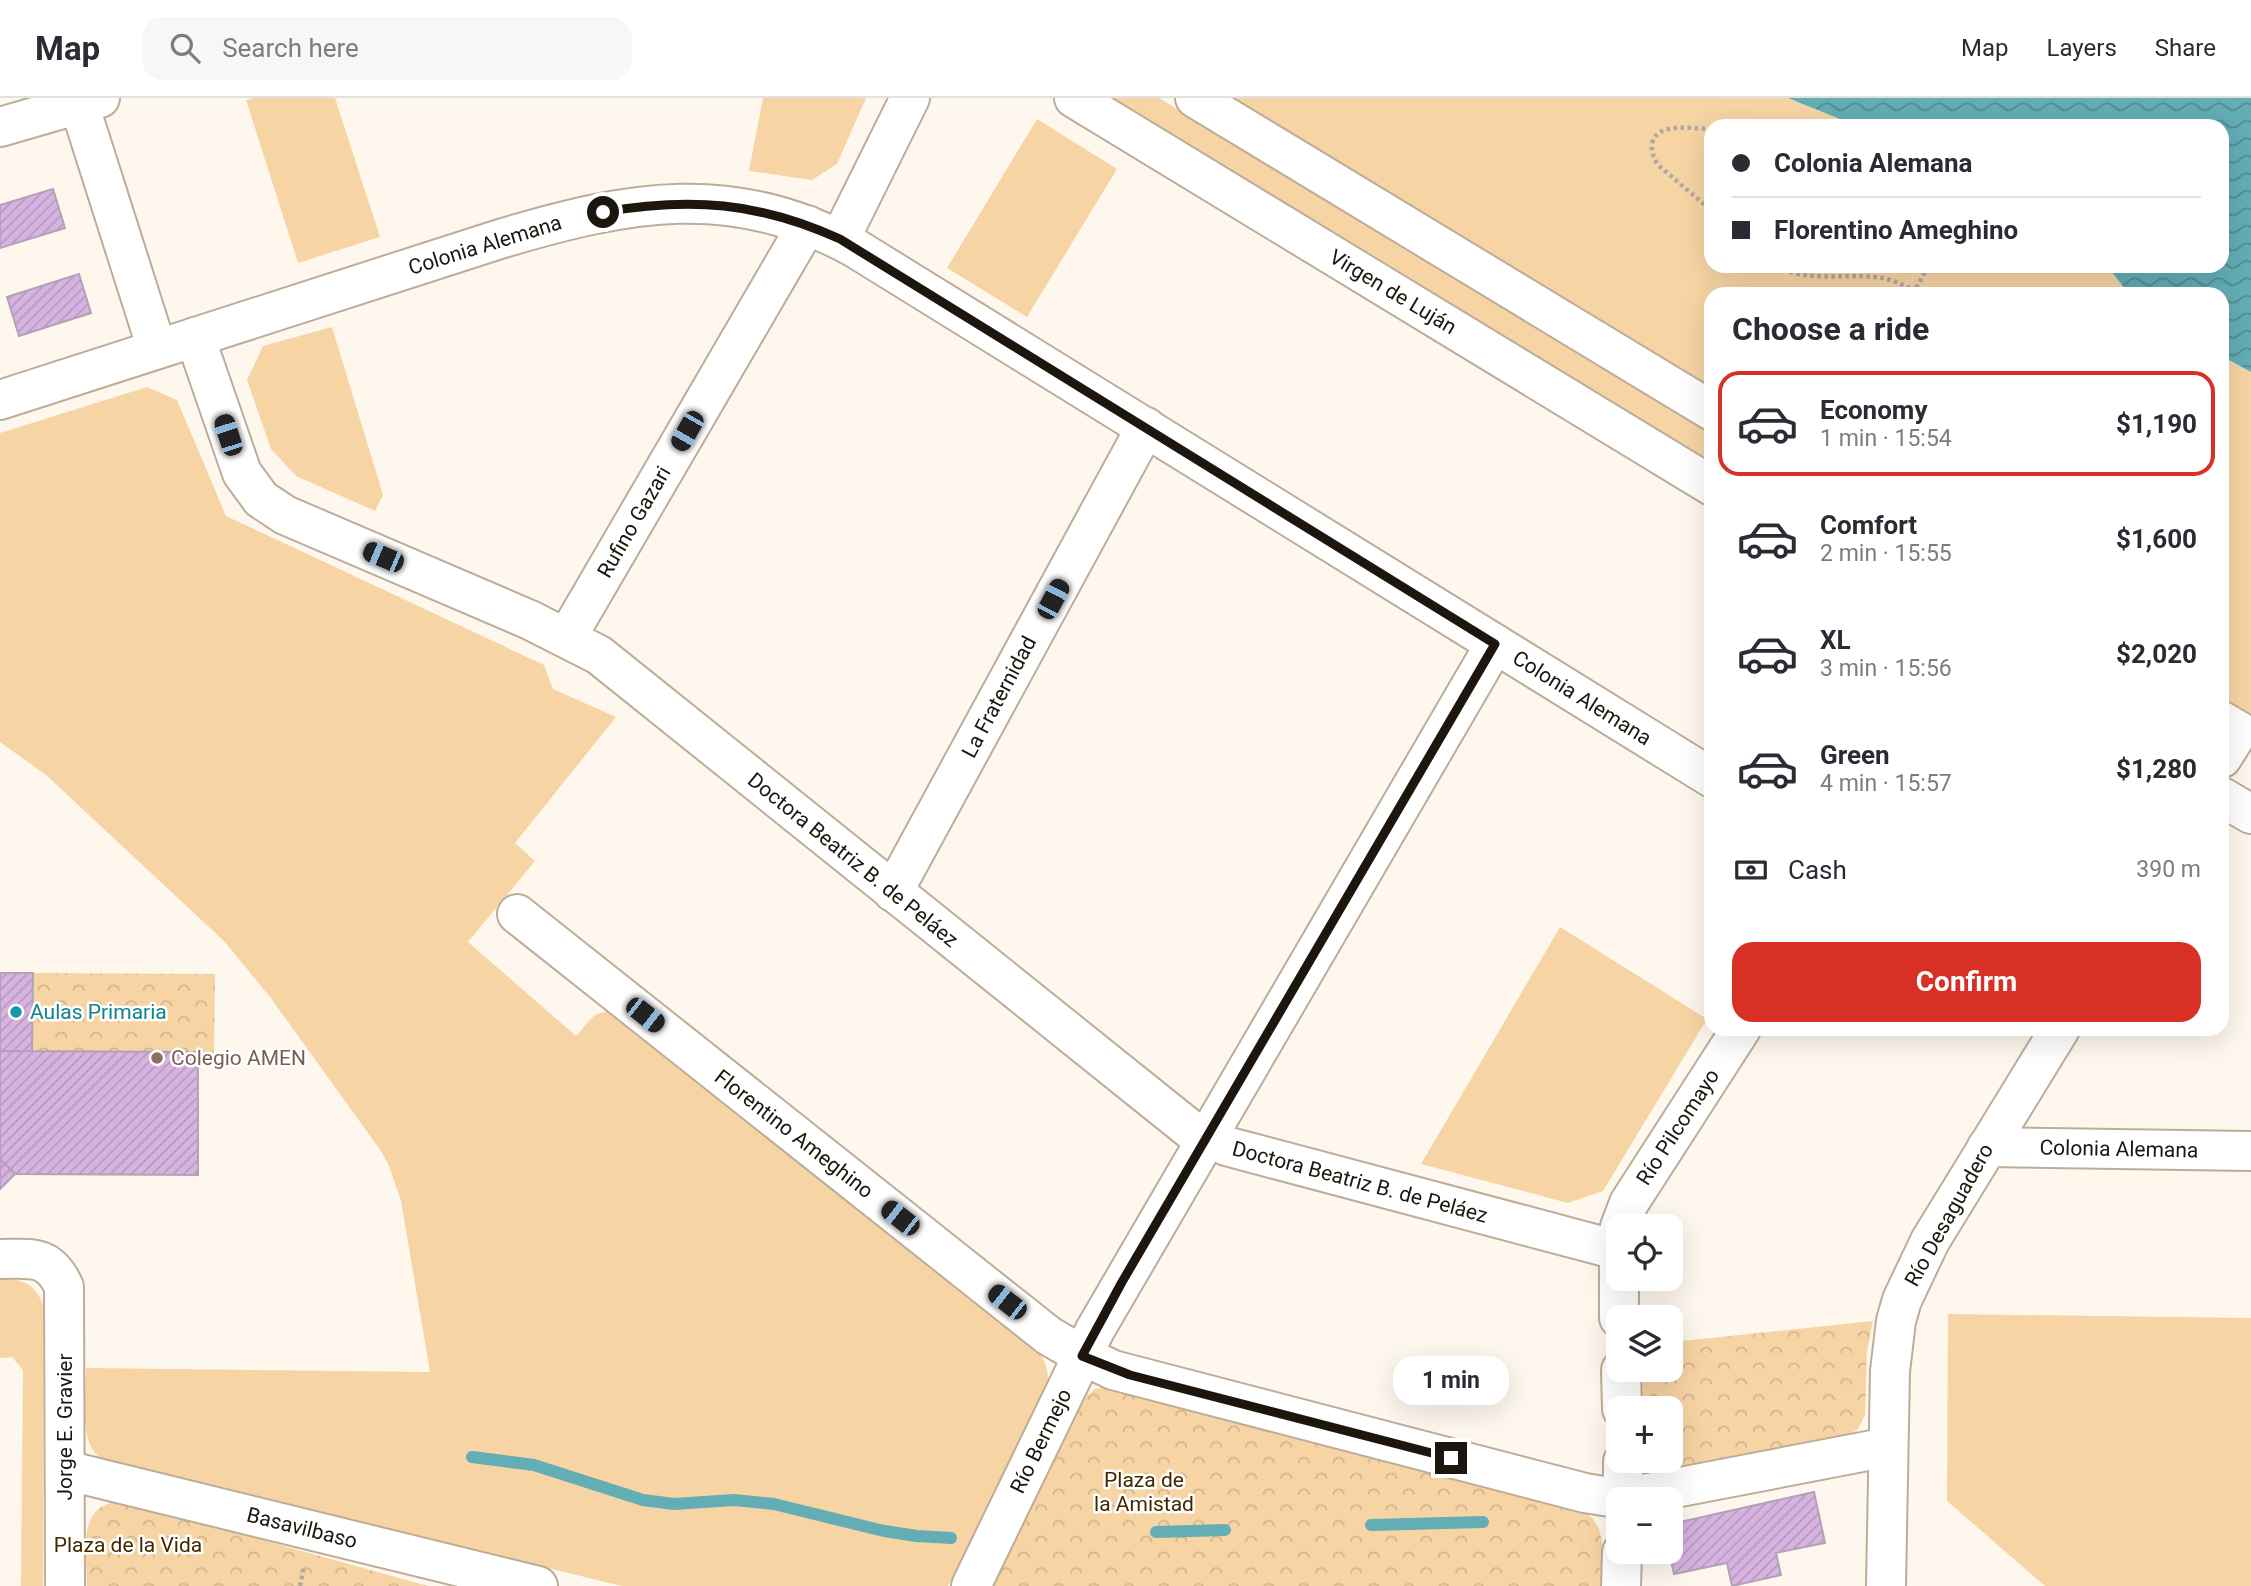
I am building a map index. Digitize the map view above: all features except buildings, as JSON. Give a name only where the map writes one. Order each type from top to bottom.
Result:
[{"type":"street","name":"Rufino Gazari","points":[[567,637],[910,98]]},
{"type":"street","name":"Virgen de Luján","points":[[1074,98],[1704,481]]},
{"type":"street","points":[[1195,98],[1704,406]]},
{"type":"street","points":[[0,127],[90,101],[157,349]]},
{"type":"street","name":"Colonia Alemana","points":[[0,400],[512,235],[603,212],[651,205],[702,203],[755,209],[824,232],[1146,427],[1704,773]]},
{"type":"street","name":"Doctora Beatriz B. de Peláez","points":[[195,337],[236,460],[250,486],[261,499],[285,515],[567,637],[599,655],[1176,1119],[1206,1138],[1226,1146],[1606,1233]]},
{"type":"street","name":"La Fraternidad","points":[[893,892],[1146,427]]},
{"type":"street","name":"Río Bermejo","points":[[971,1586],[1082,1356],[1206,1138],[1495,644]]},
{"type":"street","points":[[2229,801],[2251,814]]},
{"type":"street","name":"Florentino Ameghino","points":[[517,914],[1049,1336],[1082,1356],[1113,1370],[1585,1493],[1888,1447]]},
{"type":"street","name":"Río Pilcomayo","points":[[1626,1214],[1629,1203],[1736,1036]]},
{"type":"street","name":"Río Desaguadero","points":[[1886,1586],[1890,1371],[1894,1333],[1902,1300],[1930,1241],[2056,1036]]},
{"type":"street","name":"Colonia Alemana","points":[[1987,1147],[2251,1151]]},
{"type":"street","name":"Jorge E. Gravier","points":[[0,1259],[37,1259],[55,1269],[64,1287],[65,1586]]},
{"type":"street","name":"Basavilbaso","points":[[65,1470],[538,1586]]},
{"type":"street","points":[[1622,1564],[1622,1586]]},
{"type":"path","points":[[1704,129],[1662,130],[1654,136],[1652,151],[1662,170],[1704,204]]},
{"type":"path","points":[[1794,273],[1875,277],[1904,287]]},
{"type":"path","points":[[300,1586],[306,1559]]},
{"type":"green space","points":[[335,98],[380,237],[298,263],[246,100]]},
{"type":"green space","points":[[763,98],[866,98],[837,164],[812,180],[749,171]]},
{"type":"green space","points":[[1114,98],[1159,98],[1704,430],[1704,457]]},
{"type":"green space","points":[[1229,98],[1788,98],[1840,119],[1704,119],[1704,273],[2112,273],[2124,287],[1704,287],[1704,386]]},
{"type":"green space","points":[[1037,119],[1117,169],[1027,317],[947,268]]},
{"type":"green space","points":[[332,327],[383,495],[375,511],[296,476],[271,449],[247,380],[263,346]]},
{"type":"green space","points":[[2229,361],[2251,372],[2251,716],[2229,703]]},
{"type":"green space","points":[[147,387],[177,400],[226,516],[544,665],[553,689],[616,717],[515,843],[535,861],[468,942],[576,1036],[599,1013],[610,1012],[1039,1352],[1048,1373],[1044,1396],[948,1586],[622,1586],[107,1461],[97,1455],[91,1446],[85,1420],[86,1368],[430,1372],[401,1201],[381,1151],[270,997],[225,942],[46,775],[0,742],[0,433]]},
{"type":"green space","points":[[1560,927],[1704,1017],[1704,1024],[1603,1191],[1568,1203],[1421,1164]]},
{"type":"green space","points":[[33,973],[215,974],[214,1053],[32,1051]]},
{"type":"green space","points":[[0,1279],[15,1280],[32,1287],[43,1305],[43,1586],[21,1586],[23,1370],[12,1357],[0,1358]]},
{"type":"green space","points":[[1948,1314],[2251,1318],[2251,1586],[2045,1586],[1947,1501]]},
{"type":"green space","points":[[1873,1321],[1867,1352],[1865,1415],[1858,1429],[1851,1434],[1683,1466],[1683,1396],[1643,1396],[1642,1382],[1683,1382],[1683,1341]]},
{"type":"green space","name":"Plaza de la Amistad","points":[[1108,1387],[1586,1513],[1593,1519],[1601,1536],[1601,1586],[993,1586],[1086,1397],[1095,1389]]},
{"type":"green space","name":"Plaza de la Vida","points":[[125,1502],[428,1586],[87,1586],[86,1535],[89,1523],[103,1506]]},
{"type":"water","points":[[1788,98],[2251,98],[2251,372],[2229,360],[2229,287],[2124,287],[2112,273],[2229,273],[2229,119],[1840,119]]},
{"type":"waterway","points":[[472,1457],[534,1465],[643,1500],[674,1504],[734,1500],[774,1504],[884,1531],[951,1538]]},
{"type":"waterway","points":[[1371,1525],[1483,1522]]},
{"type":"waterway","points":[[1156,1532],[1225,1530]]},
{"type":"place","name":"Aulas Primaria","points":[[16,1012]]},
{"type":"place","name":"Colegio AMEN","points":[[157,1058]]},
{"type":"route","points":[[603,212],[686,202],[738,206],[773,213],[840,239],[1495,644],[1094,1330],[1082,1356],[1130,1375],[1451,1458]]}]
